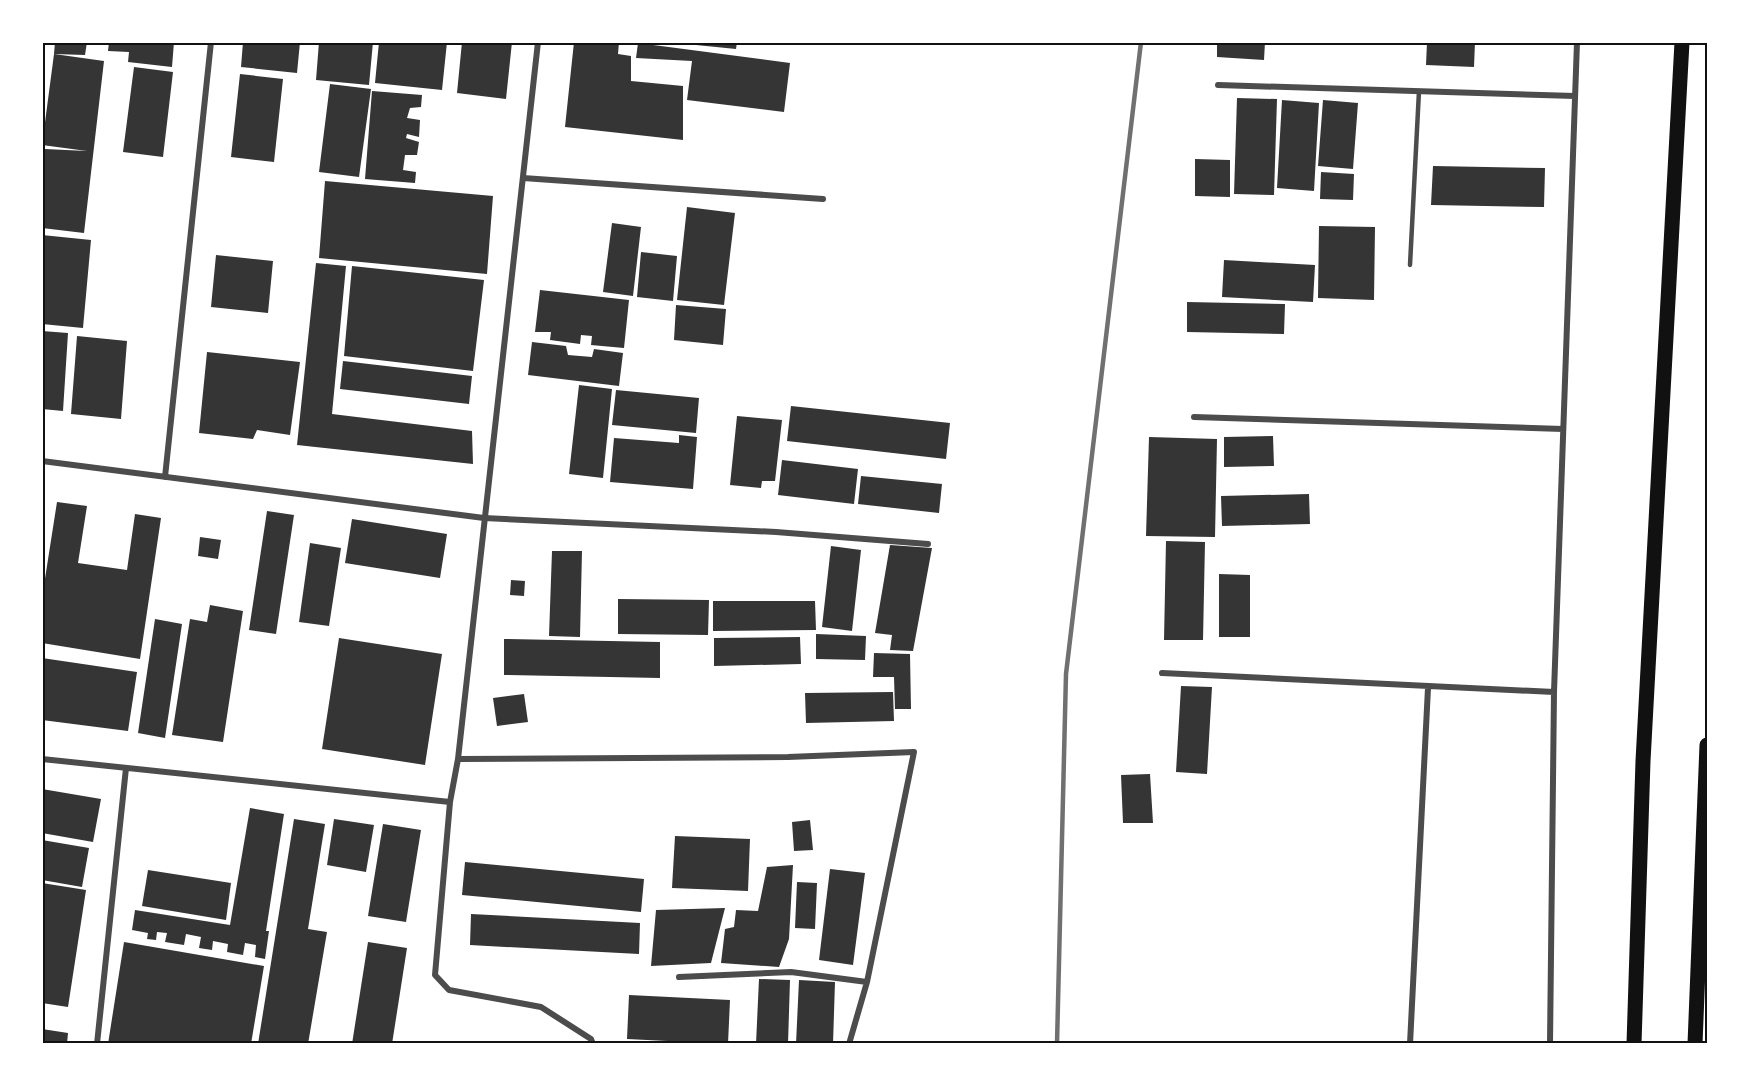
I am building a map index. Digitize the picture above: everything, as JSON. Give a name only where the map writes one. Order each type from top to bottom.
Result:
[{"type":"main road","points":[[1634,1044],[1643,761],[1682,42]]},
{"type":"main road","points":[[1695,1044],[1707,745]]},
{"type":"street","points":[[165,477],[211,42]]},
{"type":"street","points":[[538,42],[458,759],[450,802],[435,975],[449,990],[541,1007],[593,1044]]},
{"type":"street","points":[[1551,1044],[1554,692],[1577,42]]},
{"type":"street","points":[[1218,85],[1575,96]]},
{"type":"street","points":[[523,178],[823,199]]},
{"type":"street","points":[[1194,417],[1563,429]]},
{"type":"street","points":[[42,461],[484,518],[776,532],[928,544]]},
{"type":"street","points":[[1162,673],[1428,688],[1554,692]]},
{"type":"street","points":[[1410,1044],[1428,688]]},
{"type":"street","points":[[458,759],[788,757],[914,752],[867,982],[849,1044]]},
{"type":"street","points":[[42,759],[450,802]]},
{"type":"street","points":[[97,1044],[126,768]]},
{"type":"street","points":[[679,976],[791,972],[867,982]]},
{"type":"lane","points":[[1410,265],[1419,91]]},
{"type":"building","points":[[55,42],[87,42],[85,55],[54,54]]},
{"type":"building","points":[[109,42],[174,42],[172,67],[128,62],[129,52],[108,51]]},
{"type":"building","points":[[243,42],[300,42],[297,73],[241,67]]},
{"type":"building","points":[[319,42],[373,42],[369,85],[316,80]]},
{"type":"building","points":[[379,42],[447,42],[442,90],[375,83]]},
{"type":"building","points":[[462,42],[512,42],[506,99],[457,93]]},
{"type":"building","points":[[574,42],[619,42],[618,54],[631,56],[631,81],[683,86],[683,140],[565,127]]},
{"type":"building","points":[[697,42],[737,42],[736,49],[696,45]]},
{"type":"building","points":[[1217,42],[1265,42],[1264,60],[1217,57]]},
{"type":"building","points":[[1427,42],[1475,42],[1474,67],[1426,65]]},
{"type":"building","points":[[638,43],[790,63],[784,112],[687,100],[692,61],[636,58]]},
{"type":"building","points":[[54,54],[104,61],[84,233],[42,228],[45,149],[87,151],[42,145]]},
{"type":"building","points":[[134,67],[173,72],[163,157],[123,152]]},
{"type":"building","points":[[240,74],[283,79],[274,162],[231,157]]},
{"type":"building","points":[[330,84],[371,89],[359,177],[319,172]]},
{"type":"building","points":[[372,91],[422,95],[421,107],[410,108],[407,118],[420,120],[419,137],[407,134],[406,138],[419,142],[417,155],[405,155],[403,170],[416,172],[415,183],[365,179]]},
{"type":"building","points":[[1237,98],[1277,99],[1274,195],[1234,194]]},
{"type":"building","points":[[1282,100],[1319,103],[1314,191],[1277,188]]},
{"type":"building","points":[[1323,100],[1358,103],[1353,169],[1318,166]]},
{"type":"building","points":[[1195,159],[1230,160],[1230,197],[1195,196]]},
{"type":"building","points":[[1433,166],[1545,168],[1544,207],[1431,205]]},
{"type":"building","points":[[1321,172],[1354,174],[1353,200],[1320,199]]},
{"type":"building","points":[[325,181],[493,196],[487,274],[319,258]]},
{"type":"building","points":[[687,207],[735,213],[724,305],[677,300]]},
{"type":"building","points":[[612,223],[641,227],[633,296],[603,292]]},
{"type":"building","points":[[1319,226],[1375,227],[1374,300],[1318,298]]},
{"type":"building","points":[[42,235],[91,240],[83,328],[42,324]]},
{"type":"building","points":[[641,252],[677,256],[673,301],[637,297]]},
{"type":"building","points":[[216,255],[273,261],[268,313],[211,307]]},
{"type":"building","points":[[1224,260],[1315,265],[1313,302],[1222,297]]},
{"type":"building","points":[[316,263],[346,266],[332,414],[472,431],[473,464],[297,445]]},
{"type":"building","points":[[352,266],[484,280],[473,371],[344,356]]},
{"type":"building","points":[[540,290],[629,300],[624,348],[591,345],[592,336],[581,335],[580,344],[550,340],[551,332],[535,332]]},
{"type":"building","points":[[1187,302],[1285,304],[1284,334],[1187,332]]},
{"type":"building","points":[[676,305],[726,309],[723,345],[674,340]]},
{"type":"building","points":[[42,331],[68,333],[63,411],[42,409]]},
{"type":"building","points":[[77,336],[127,341],[121,419],[71,414]]},
{"type":"building","points":[[532,342],[566,346],[568,355],[592,357],[594,349],[623,353],[619,386],[528,375]]},
{"type":"building","points":[[207,352],[300,362],[290,435],[257,430],[253,439],[199,433]]},
{"type":"building","points":[[343,361],[472,376],[469,404],[340,389]]},
{"type":"building","points":[[579,385],[612,389],[603,478],[569,474]]},
{"type":"building","points":[[616,390],[699,398],[696,433],[612,425]]},
{"type":"building","points":[[791,406],[950,423],[946,459],[787,441]]},
{"type":"building","points":[[737,416],[782,420],[775,481],[762,481],[761,488],[730,485]]},
{"type":"building","points":[[679,435],[697,437],[693,489],[610,482],[614,438],[679,443]]},
{"type":"building","points":[[1273,436],[1274,466],[1224,467],[1224,437]]},
{"type":"building","points":[[1149,437],[1217,439],[1215,537],[1146,536]]},
{"type":"building","points":[[782,460],[858,469],[854,504],[778,495]]},
{"type":"building","points":[[861,476],[942,484],[939,513],[858,504]]},
{"type":"building","points":[[1309,494],[1310,524],[1222,526],[1221,496]]},
{"type":"building","points":[[57,502],[87,506],[78,563],[127,570],[135,514],[161,518],[140,659],[42,643],[42,584],[44,585]]},
{"type":"building","points":[[267,511],[294,515],[276,634],[249,630]]},
{"type":"building","points":[[352,519],[447,534],[440,578],[345,563]]},
{"type":"building","points":[[200,537],[221,540],[218,559],[198,556]]},
{"type":"building","points":[[1166,541],[1205,542],[1203,640],[1164,640]]},
{"type":"building","points":[[310,543],[341,548],[329,626],[299,622]]},
{"type":"building","points":[[890,545],[932,548],[913,651],[890,650],[892,635],[875,633]]},
{"type":"building","points":[[831,546],[861,550],[852,631],[822,627]]},
{"type":"building","points":[[552,551],[582,551],[580,637],[549,636]]},
{"type":"building","points":[[1219,574],[1250,575],[1250,637],[1219,637]]},
{"type":"building","points":[[511,580],[525,581],[524,596],[510,595]]},
{"type":"building","points":[[618,599],[709,600],[708,635],[618,634]]},
{"type":"building","points":[[713,601],[815,601],[816,630],[713,631]]},
{"type":"building","points":[[210,605],[243,611],[223,742],[172,735],[190,619],[207,622]]},
{"type":"building","points":[[155,619],[182,624],[165,738],[138,733]]},
{"type":"building","points":[[816,634],[866,636],[865,660],[816,659]]},
{"type":"building","points":[[800,637],[801,664],[714,666],[714,638]]},
{"type":"building","points":[[339,638],[442,654],[425,765],[322,749]]},
{"type":"building","points":[[504,639],[660,642],[660,678],[504,675]]},
{"type":"building","points":[[874,653],[910,654],[911,709],[895,709],[894,677],[873,677]]},
{"type":"building","points":[[42,658],[137,672],[128,731],[42,720]]},
{"type":"building","points":[[1181,686],[1212,687],[1207,774],[1176,772]]},
{"type":"building","points":[[893,692],[894,721],[806,723],[805,693]]},
{"type":"building","points":[[524,694],[528,722],[497,726],[493,698]]},
{"type":"building","points":[[1150,774],[1153,823],[1123,823],[1121,775]]},
{"type":"building","points":[[42,789],[101,799],[93,842],[42,833]]},
{"type":"building","points":[[250,808],[284,814],[266,931],[269,931],[265,959],[255,957],[256,945],[245,943],[243,955],[227,952],[228,944],[213,941],[212,950],[199,948],[201,937],[186,934],[184,945],[165,942],[167,933],[157,932],[156,940],[147,939],[148,933],[132,930],[135,910],[230,925]]},
{"type":"building","points":[[294,819],[325,824],[308,929],[327,932],[308,1044],[258,1044]]},
{"type":"building","points":[[334,819],[374,825],[366,872],[327,865]]},
{"type":"building","points":[[810,820],[813,850],[794,851],[792,822]]},
{"type":"building","points":[[383,824],[421,830],[406,922],[368,916]]},
{"type":"building","points":[[675,836],[750,839],[748,891],[672,888]]},
{"type":"building","points":[[42,840],[89,848],[82,887],[42,880]]},
{"type":"building","points":[[465,862],[644,879],[641,912],[462,895]]},
{"type":"building","points":[[793,865],[789,939],[779,967],[721,963],[725,929],[734,927],[736,910],[758,911],[767,867]]},
{"type":"building","points":[[830,869],[865,873],[853,965],[819,960]]},
{"type":"building","points":[[148,870],[231,883],[226,920],[142,906]]},
{"type":"building","points":[[797,882],[817,883],[815,929],[795,928]]},
{"type":"building","points":[[42,883],[86,890],[68,1007],[42,1003]]},
{"type":"building","points":[[725,908],[711,963],[651,966],[656,910]]},
{"type":"building","points":[[471,914],[640,923],[639,954],[470,945]]},
{"type":"building","points":[[124,942],[264,966],[251,1044],[108,1044]]},
{"type":"building","points":[[368,942],[407,948],[392,1044],[352,1044]]},
{"type":"building","points":[[759,979],[790,980],[788,1044],[756,1044]]},
{"type":"building","points":[[799,980],[835,982],[833,1044],[796,1044]]},
{"type":"building","points":[[629,995],[730,1000],[728,1044],[627,1039]]},
{"type":"building","points":[[42,1029],[68,1033],[67,1044],[42,1044]]},
{"type":"railway","points":[[1057,1044],[1066,674],[1141,42]]}]
